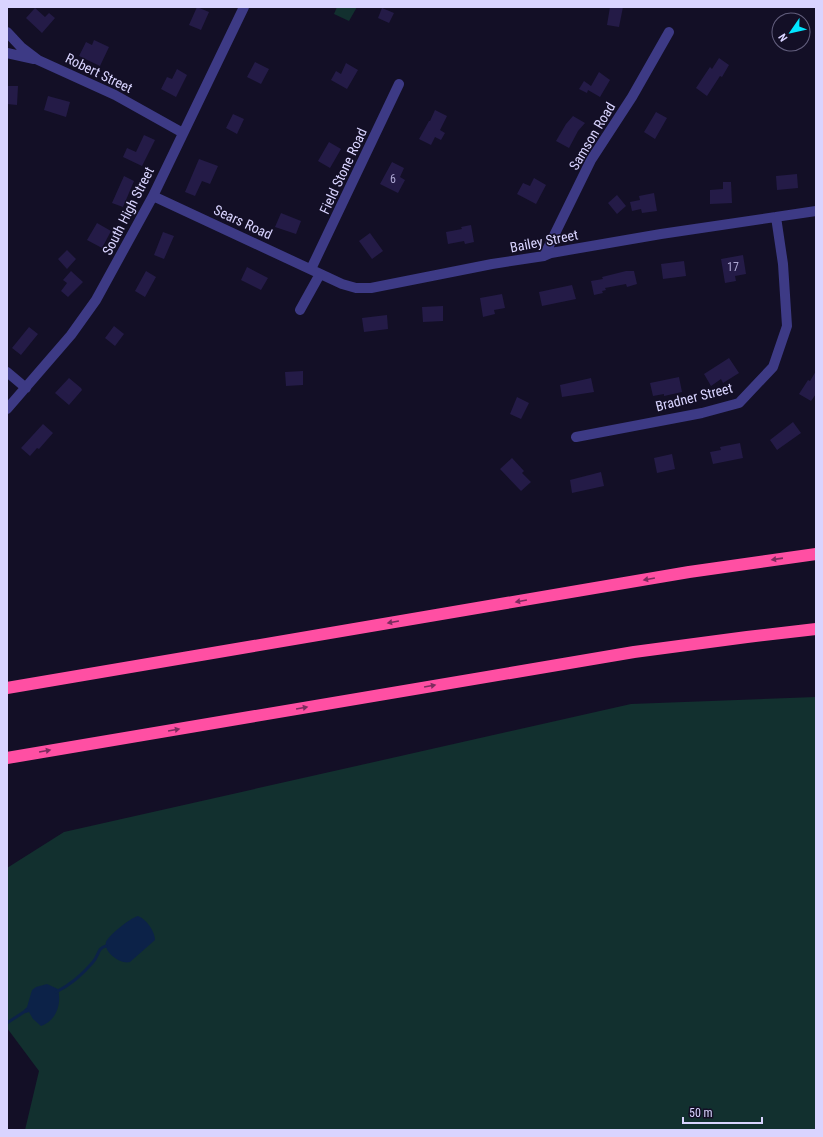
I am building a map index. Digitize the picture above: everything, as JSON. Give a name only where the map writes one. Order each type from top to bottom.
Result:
[{"type":"highway","points":[[7,688],[704,570],[816,554]]},
{"type":"highway","points":[[7,758],[627,654],[816,629]]},
{"type":"street","name":"South High Street","points":[[7,408],[71,335],[96,300],[153,196],[244,7]]},
{"type":"street","name":"Robert Street","points":[[7,32],[21,47],[38,60],[115,95],[183,133]]},
{"type":"street","name":"Samson Road","points":[[544,256],[591,160],[632,97],[669,32]]},
{"type":"street","points":[[7,53],[38,60]]},
{"type":"street","name":"Field Stone Road","points":[[316,272],[399,84]]},
{"type":"street","name":"Sears Road","points":[[153,196],[316,272]]},
{"type":"street","name":"Bailey Street","points":[[316,272],[342,284],[356,288],[370,288],[544,256],[551,253],[816,211]]},
{"type":"street","name":"Bradner Street","points":[[576,437],[702,413],[739,403],[773,367],[787,326],[784,264],[776,217]]},
{"type":"street","points":[[300,310],[316,272]]},
{"type":"street","points":[[7,372],[26,388]]},
{"type":"green space","points":[[337,7],[357,7],[349,21],[334,14]]},
{"type":"green space","points":[[816,697],[816,1130],[25,1130],[39,1071],[7,1028],[7,868],[64,832],[631,704]]},
{"type":"water","points":[[138,916],[150,926],[155,940],[130,962],[122,962],[110,954],[107,950],[106,942],[120,927],[134,917]]},
{"type":"water","points":[[47,984],[58,989],[59,1000],[57,1011],[54,1016],[46,1024],[41,1026],[33,1019],[29,1012],[26,1013],[24,1010],[27,1007],[32,990],[36,987]]},
{"type":"building","points":[[197,7],[209,12],[201,30],[189,25]]},
{"type":"building","points":[[610,7],[623,7],[619,27],[607,25]]},
{"type":"building","points":[[35,8],[45,17],[49,13],[55,18],[42,33],[26,18]]},
{"type":"building","points":[[382,8],[394,13],[389,23],[378,18]]},
{"type":"building","points":[[94,40],[109,47],[100,66],[79,56],[86,42],[92,45]]},
{"type":"building","points":[[719,58],[729,65],[722,77],[720,76],[707,96],[696,88],[710,67],[712,69]]},
{"type":"building","points":[[255,62],[269,69],[261,84],[247,77]]},
{"type":"building","points":[[346,63],[358,70],[347,89],[331,80],[336,71],[341,74]]},
{"type":"building","points":[[177,69],[187,75],[176,97],[161,89],[167,77],[172,79]]},
{"type":"building","points":[[599,72],[610,80],[600,97],[588,90],[587,93],[579,89],[584,81],[591,86]]},
{"type":"building","points":[[7,86],[18,86],[17,105],[7,104]]},
{"type":"building","points":[[48,96],[70,102],[66,117],[44,110]]},
{"type":"building","points":[[435,110],[447,116],[440,130],[445,133],[441,140],[435,137],[431,145],[419,139]]},
{"type":"building","points":[[656,112],[667,118],[655,139],[644,132]]},
{"type":"building","points":[[233,114],[244,119],[237,134],[226,128]]},
{"type":"building","points":[[573,116],[585,123],[578,131],[569,148],[556,141],[566,124]]},
{"type":"building","points":[[144,135],[155,140],[142,166],[123,157],[127,148],[136,152]]},
{"type":"building","points":[[329,142],[341,149],[330,168],[318,161]]},
{"type":"building","points":[[199,159],[218,166],[210,184],[202,181],[195,196],[185,192]]},
{"type":"building","points":[[392,162],[404,168],[400,177],[405,180],[398,193],[380,184]]},
{"type":"building","points":[[797,174],[798,188],[777,190],[776,176]]},
{"type":"building","points":[[124,176],[134,181],[123,207],[112,203]]},
{"type":"building","points":[[534,178],[546,185],[536,204],[517,194],[523,183],[530,186]]},
{"type":"building","points":[[723,182],[731,182],[732,203],[710,204],[710,190],[723,189]]},
{"type":"building","points":[[654,193],[657,211],[642,213],[641,209],[632,211],[630,202],[640,200],[639,196]]},
{"type":"building","points":[[617,195],[626,206],[617,214],[608,203]]},
{"type":"building","points":[[281,213],[301,221],[296,234],[275,227]]},
{"type":"building","points":[[97,223],[111,231],[102,248],[87,240]]},
{"type":"building","points":[[471,225],[474,242],[465,244],[464,241],[448,244],[446,232],[462,229],[461,227]]},
{"type":"building","points":[[163,232],[174,236],[164,259],[154,255]]},
{"type":"building","points":[[370,233],[383,251],[372,259],[359,241]]},
{"type":"building","points":[[67,250],[76,259],[67,269],[58,259]]},
{"type":"building","points":[[743,255],[746,274],[735,276],[736,281],[725,283],[721,259]]},
{"type":"building","points":[[684,261],[686,276],[663,279],[661,264]]},
{"type":"building","points":[[247,267],[268,278],[261,290],[241,280]]},
{"type":"building","points":[[71,271],[83,282],[68,297],[61,291],[67,283],[63,280]]},
{"type":"building","points":[[146,271],[156,277],[145,297],[135,291]]},
{"type":"building","points":[[626,271],[634,271],[637,284],[627,287],[626,284],[605,288],[606,290],[602,291],[603,293],[594,295],[591,281],[603,279],[602,277]]},
{"type":"building","points":[[572,285],[576,299],[542,306],[539,292]]},
{"type":"building","points":[[502,294],[505,308],[494,310],[495,314],[483,317],[480,298]]},
{"type":"building","points":[[443,306],[443,321],[423,322],[422,307]]},
{"type":"building","points":[[387,315],[388,329],[364,332],[362,318]]},
{"type":"building","points":[[114,326],[124,334],[115,346],[105,338]]},
{"type":"building","points":[[29,327],[38,334],[21,355],[12,348]]},
{"type":"building","points":[[729,358],[739,373],[723,383],[721,379],[711,386],[704,374]]},
{"type":"building","points":[[303,371],[303,385],[286,386],[285,372]]},
{"type":"building","points":[[816,371],[816,394],[811,401],[799,394]]},
{"type":"building","points":[[679,377],[682,392],[664,396],[664,394],[653,396],[650,383]]},
{"type":"building","points":[[69,378],[82,390],[69,405],[55,393]]},
{"type":"building","points":[[591,378],[594,392],[562,397],[560,385]]},
{"type":"building","points":[[517,397],[529,403],[521,419],[510,414]]},
{"type":"building","points":[[793,422],[801,433],[777,450],[770,440]]},
{"type":"building","points":[[43,424],[53,433],[39,449],[37,448],[30,456],[21,448]]},
{"type":"building","points":[[740,443],[743,458],[713,464],[710,452],[721,450],[720,447]]},
{"type":"building","points":[[672,454],[675,469],[657,473],[654,458]]},
{"type":"building","points":[[512,458],[524,471],[522,473],[531,482],[521,491],[500,469]]},
{"type":"building","points":[[601,472],[604,486],[572,493],[570,480]]},
{"type":"waterway","points":[[56,992],[81,975],[95,960],[101,948],[106,946]]},
{"type":"waterway","points":[[7,1023],[27,1010]]}]
